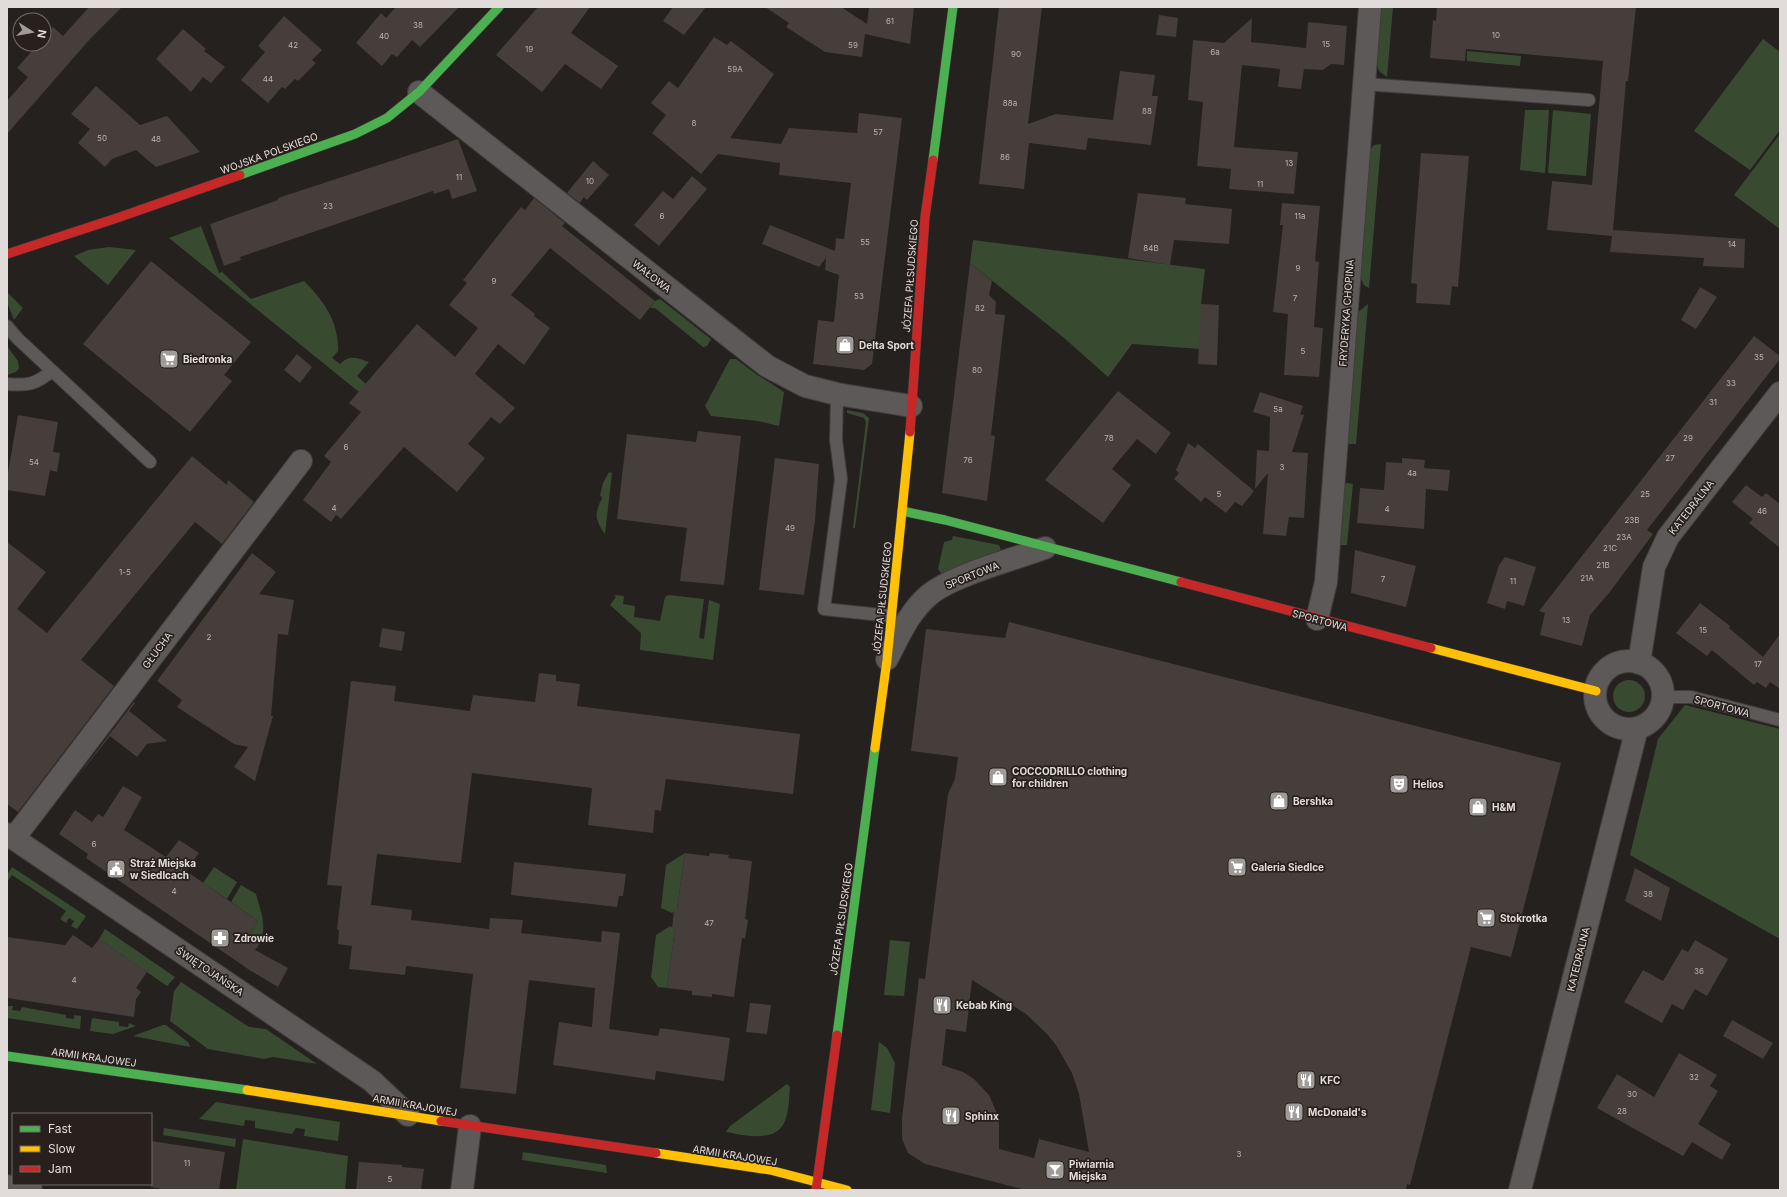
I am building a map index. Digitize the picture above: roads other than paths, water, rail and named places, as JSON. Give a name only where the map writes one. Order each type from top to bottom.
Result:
[{"type":"street","name":"WOJSKA POLSKIEGO","points":[[7,254],[129,214],[356,134],[387,118],[419,92],[499,7]]},
{"type":"street","name":"JÓZEFA PIŁSUDSKIEGO","points":[[817,1187],[887,660],[908,457],[925,217],[952,7]]},
{"type":"street","name":"FRYDERYKA CHOPINA","points":[[1317,619],[1326,582],[1370,7]]},
{"type":"street","name":"WAŁOWA","points":[[419,92],[767,366],[805,386],[837,394],[911,406]]},
{"type":"street","name":"KATEDRALNA","points":[[1639,663],[1654,567],[1668,537],[1780,393]]},
{"type":"street","name":"GŁUCHA","points":[[10,836],[301,461]]},
{"type":"street","name":"SPORTOWA","points":[[902,511],[945,520],[1045,548],[1596,691]]},
{"type":"street","name":"SPORTOWA","points":[[887,660],[903,626],[916,609],[930,595],[956,580],[1045,548]]},
{"type":"street","points":[[1620,663],[1639,663],[1648,667],[1656,675],[1661,684],[1664,697],[1653,720],[1637,728],[1621,728],[1607,721],[1600,712],[1596,702],[1598,682],[1611,667],[1620,663]]},
{"type":"street","name":"KATEDRALNA","points":[[1520,1190],[1637,728]]},
{"type":"street","name":"ŚWIĘTOJAŃSKA","points":[[10,836],[372,1081],[408,1115]]},
{"type":"street","name":"ARMII KRAJOWEJ","points":[[7,1056],[770,1170],[817,1187],[847,1190]]},
{"type":"street","points":[[462,1190],[470,1126]]},
{"type":"street","points":[[7,1186],[31,1190]]},
{"type":"lane","points":[[1364,84],[1589,100]]},
{"type":"lane","points":[[7,326],[17,338],[150,462]]},
{"type":"lane","points":[[7,384],[29,384],[40,381],[52,371]]},
{"type":"lane","points":[[837,394],[836,440],[841,479],[824,609],[891,616]]},
{"type":"lane","name":"SPORTOWA","points":[[1664,697],[1691,697],[1780,720]]},
{"type":"place","name":"Delta Sport","points":[[845,345]]},
{"type":"place","name":"Biedronka","points":[[169,359]]},
{"type":"place","name":"COCCODRILLO clothing for children","points":[[998,777]]},
{"type":"place","name":"Helios","points":[[1399,784]]},
{"type":"place","name":"Bershka","points":[[1279,801]]},
{"type":"place","name":"H&M","points":[[1478,807]]},
{"type":"place","name":"Galeria Siedlce","points":[[1237,867]]},
{"type":"place","name":"Straż Miejska w Siedlcach","points":[[116,869]]},
{"type":"place","name":"Stokrotka","points":[[1486,918]]},
{"type":"place","name":"Zdrowie","points":[[220,938]]},
{"type":"place","name":"Kebab King","points":[[942,1005]]},
{"type":"place","name":"KFC","points":[[1306,1080]]},
{"type":"place","name":"McDonald's","points":[[1294,1112]]},
{"type":"place","name":"Sphinx","points":[[951,1116]]},
{"type":"place","name":"Piwiarnia Miejska","points":[[1055,1170]]}]
